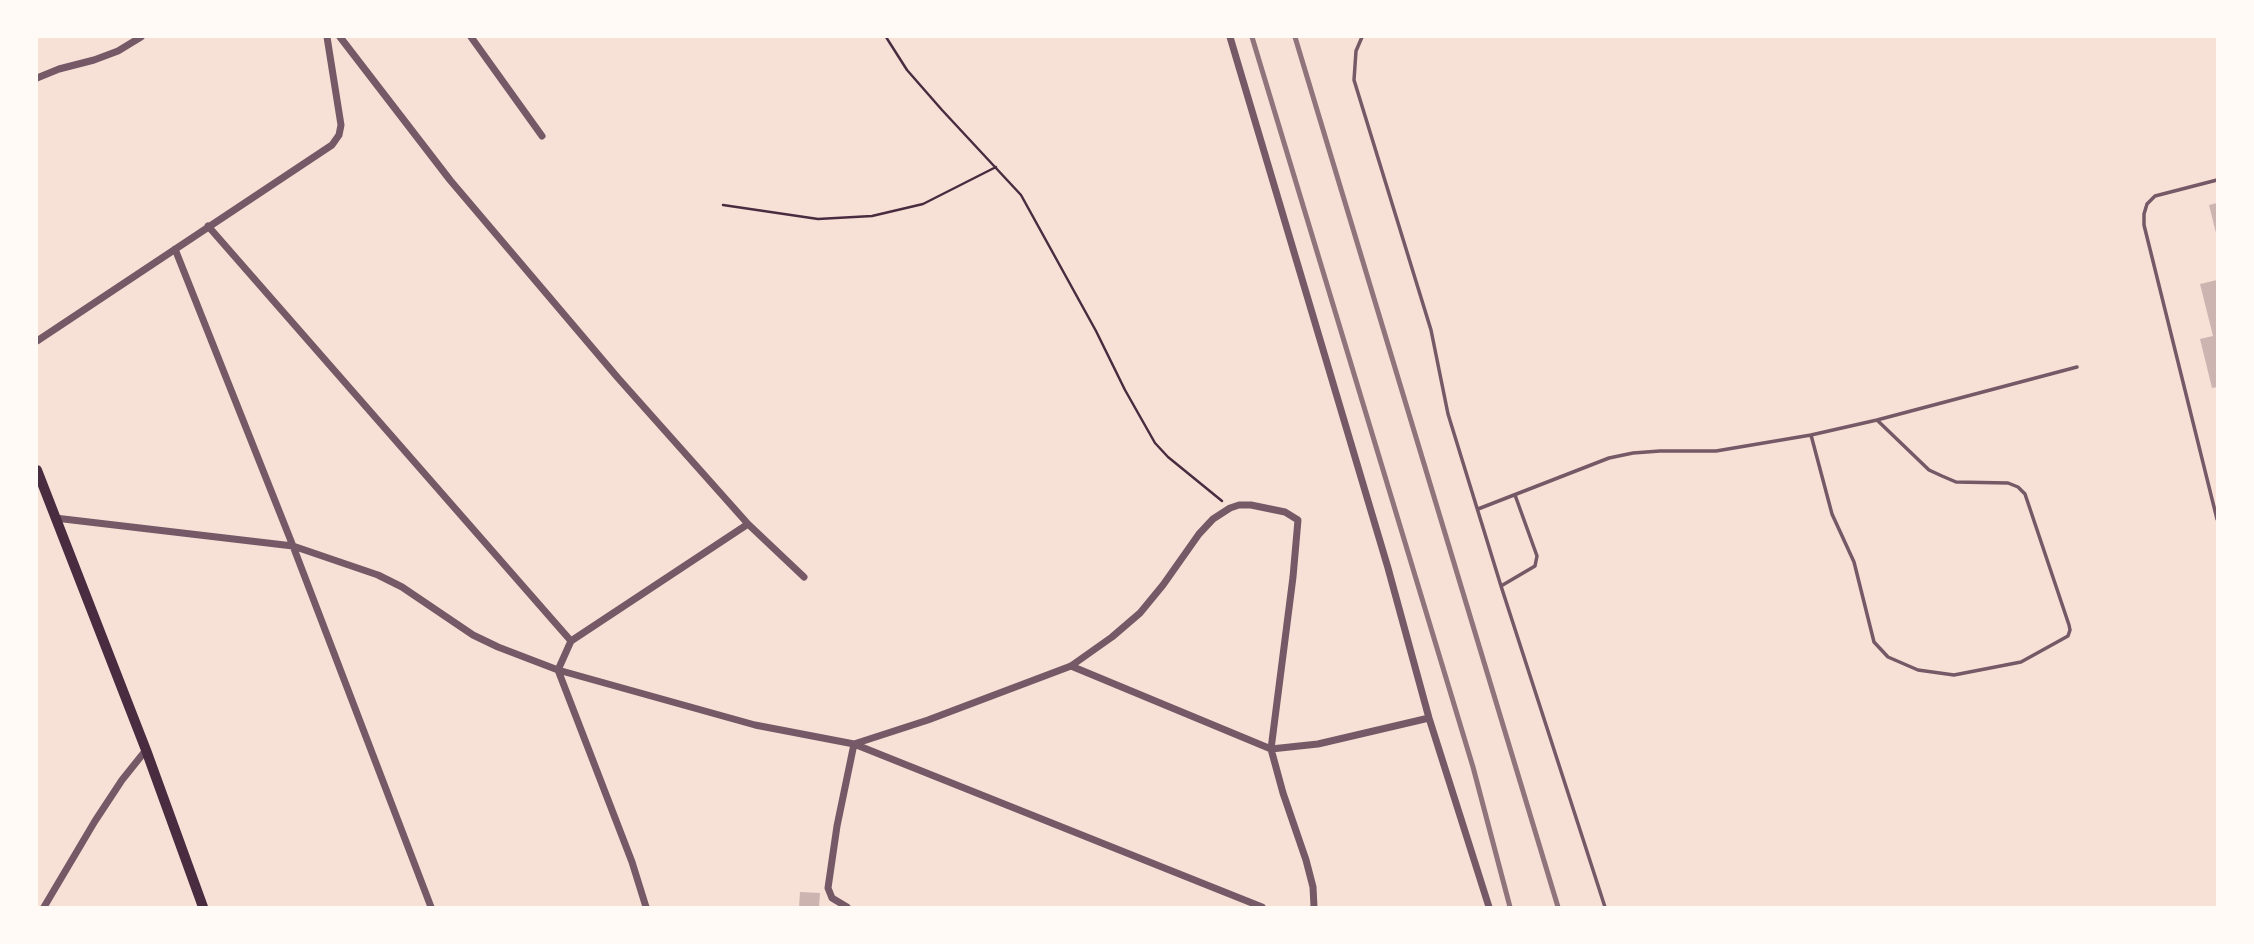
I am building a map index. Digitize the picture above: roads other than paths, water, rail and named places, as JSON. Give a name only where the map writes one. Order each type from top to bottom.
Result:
[{"type":"main road","points":[[37,472],[146,750],[203,907]]},
{"type":"street","points":[[37,78],[58,69],[94,61],[141,37]]},
{"type":"street","points":[[37,341],[332,145],[340,135],[341,125],[327,37]]},
{"type":"street","points":[[340,37],[450,180],[618,378],[748,524],[804,577]]},
{"type":"street","points":[[471,37],[542,136]]},
{"type":"street","points":[[1230,37],[1388,568],[1429,718],[1489,907]]},
{"type":"street","points":[[208,226],[571,641]]},
{"type":"street","points":[[174,249],[293,546],[431,907]]},
{"type":"street","points":[[854,744],[928,720],[1071,666],[1140,613],[1213,519],[1230,508],[1251,505],[1277,509],[1298,520],[1271,748],[1306,860],[1314,907]]},
{"type":"street","points":[[55,518],[293,546],[378,575],[402,587],[473,635],[498,648],[558,670],[755,726],[854,744],[1262,907]]},
{"type":"street","points":[[646,907],[632,862],[558,670],[571,641],[748,524]]},
{"type":"street","points":[[1071,666],[1271,748],[1318,744],[1429,718]]},
{"type":"street","points":[[847,907],[832,898],[828,888],[837,826],[854,744]]},
{"type":"street","points":[[44,907],[95,821],[146,750]]},
{"type":"lane","points":[[1362,37],[1356,51],[1354,80],[1431,330],[1448,414],[1605,907]]},
{"type":"lane","points":[[2217,180],[2155,196],[2147,204],[2144,225],[2217,519]]},
{"type":"lane","points":[[1478,509],[1599,462],[1633,453],[1716,451],[1811,435],[2077,367]]},
{"type":"lane","points":[[1811,435],[1832,514],[1854,562],[1874,642],[1888,657],[1918,670],[1954,675],[2021,662],[2068,636],[2069,625],[2025,495],[2018,487],[2008,483],[1956,482],[1942,477],[1929,470],[1877,420]]},
{"type":"lane","points":[[1501,586],[1535,566],[1537,556],[1515,495]]},
{"type":"railway","points":[[1252,37],[1473,767],[1510,907]]},
{"type":"railway","points":[[1295,37],[1558,907]]}]
